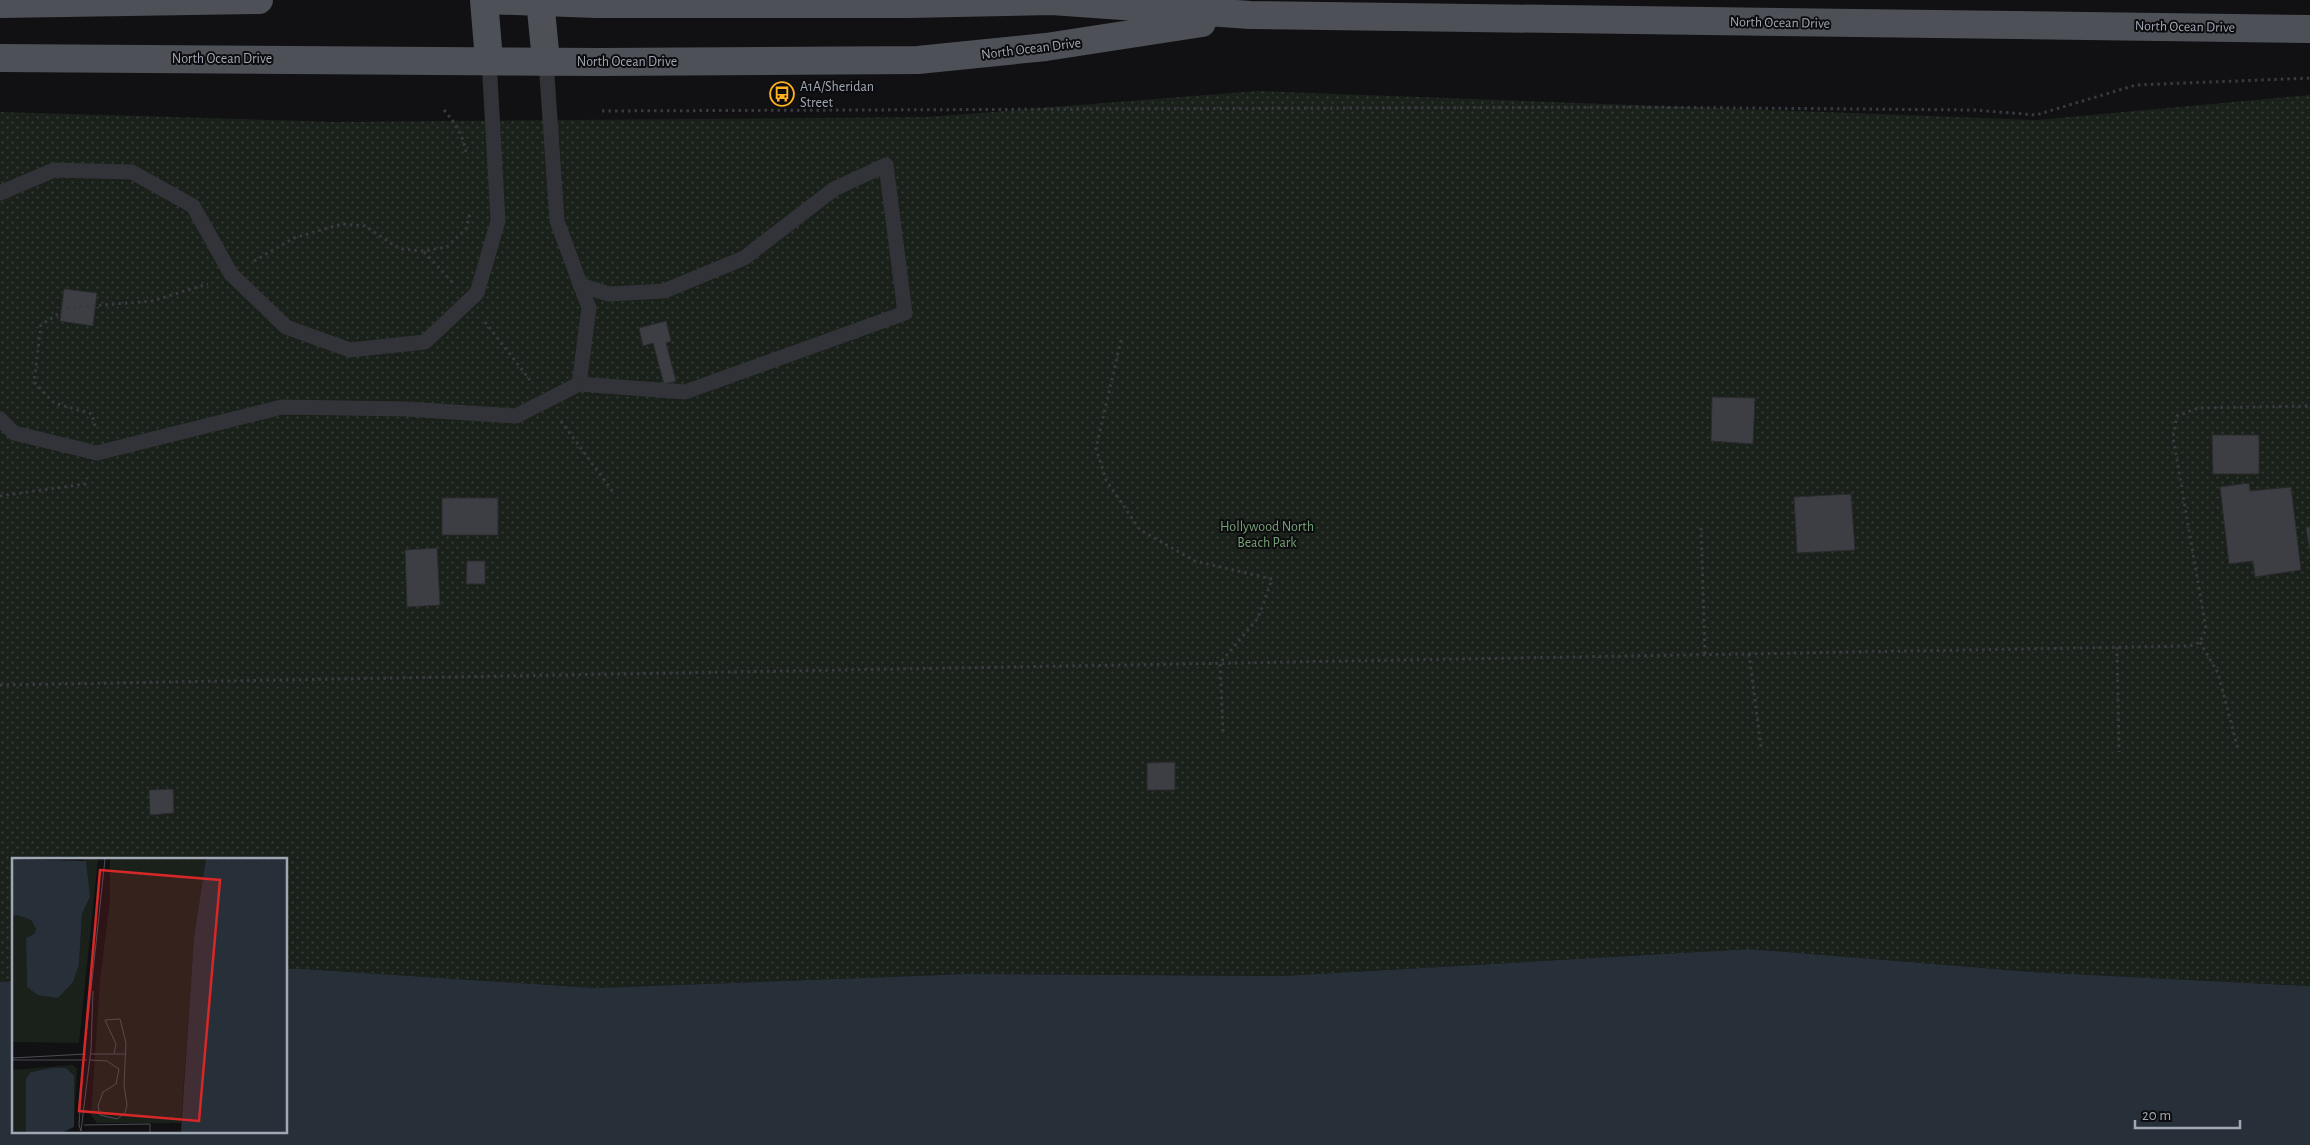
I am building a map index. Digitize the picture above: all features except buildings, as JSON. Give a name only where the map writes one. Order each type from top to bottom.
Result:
[{"type":"main road","points":[[0,4],[259,0]]},
{"type":"main road","points":[[485,0],[489,60]]},
{"type":"main road","name":"North Ocean Drive","points":[[485,0],[908,4],[1052,1],[1250,15],[2310,29]]},
{"type":"main road","points":[[541,2],[546,60]]},
{"type":"main road","name":"North Ocean Drive","points":[[0,58],[918,60],[1046,47],[1250,15]]},
{"type":"lane","points":[[0,193],[54,170],[132,172],[193,206],[231,274],[286,327],[350,350],[425,342],[477,293],[498,221],[489,60]]},
{"type":"lane","points":[[546,60],[557,221],[588,308],[579,384]]},
{"type":"lane","points":[[0,419],[14,433],[97,453],[282,406],[516,416],[579,384],[685,392],[905,313],[886,165],[834,189],[744,258],[664,291],[609,294],[580,285]]},
{"type":"path","points":[[602,111],[1633,107],[1974,110],[2036,115],[2136,85],[2310,78]]},
{"type":"path","points":[[444,110],[455,122],[464,139],[467,158]]},
{"type":"path","points":[[0,496],[85,484],[97,453],[97,434],[92,414],[54,403],[34,382],[40,325],[67,308],[152,301],[198,289],[231,274],[294,238],[342,224],[365,226],[400,249],[424,252],[447,247],[466,229],[471,208]]},
{"type":"path","points":[[424,252],[469,301],[613,492]]},
{"type":"path","points":[[1121,340],[1096,448],[1106,480],[1140,530],[1195,561],[1272,579],[1258,618],[1220,663],[1223,733]]},
{"type":"path","points":[[0,685],[2190,646],[2200,642],[2206,629],[2173,437],[2177,416],[2198,408],[2310,406]]},
{"type":"path","points":[[1701,528],[1705,655]]},
{"type":"path","points":[[2200,642],[2218,673],[2238,749]]},
{"type":"path","points":[[2117,647],[2120,752]]},
{"type":"path","points":[[1749,654],[1761,747]]},
{"type":"green space","name":"Hollywood North Beach Park","points":[[1257,91],[2037,120],[2310,95],[2310,986],[2033,972],[1749,949],[1282,976],[966,974],[596,988],[288,969],[288,858],[12,858],[12,981],[0,982],[0,112],[336,122],[929,117]]},
{"type":"shaded area","points":[[1749,949],[2033,972],[2310,986],[2310,1145],[0,1145],[0,982],[12,981],[12,1132],[288,1132],[288,969],[596,988],[966,974],[1282,976]]},
{"type":"place","name":"A1A/Sheridan Street","points":[[782,94]]}]
